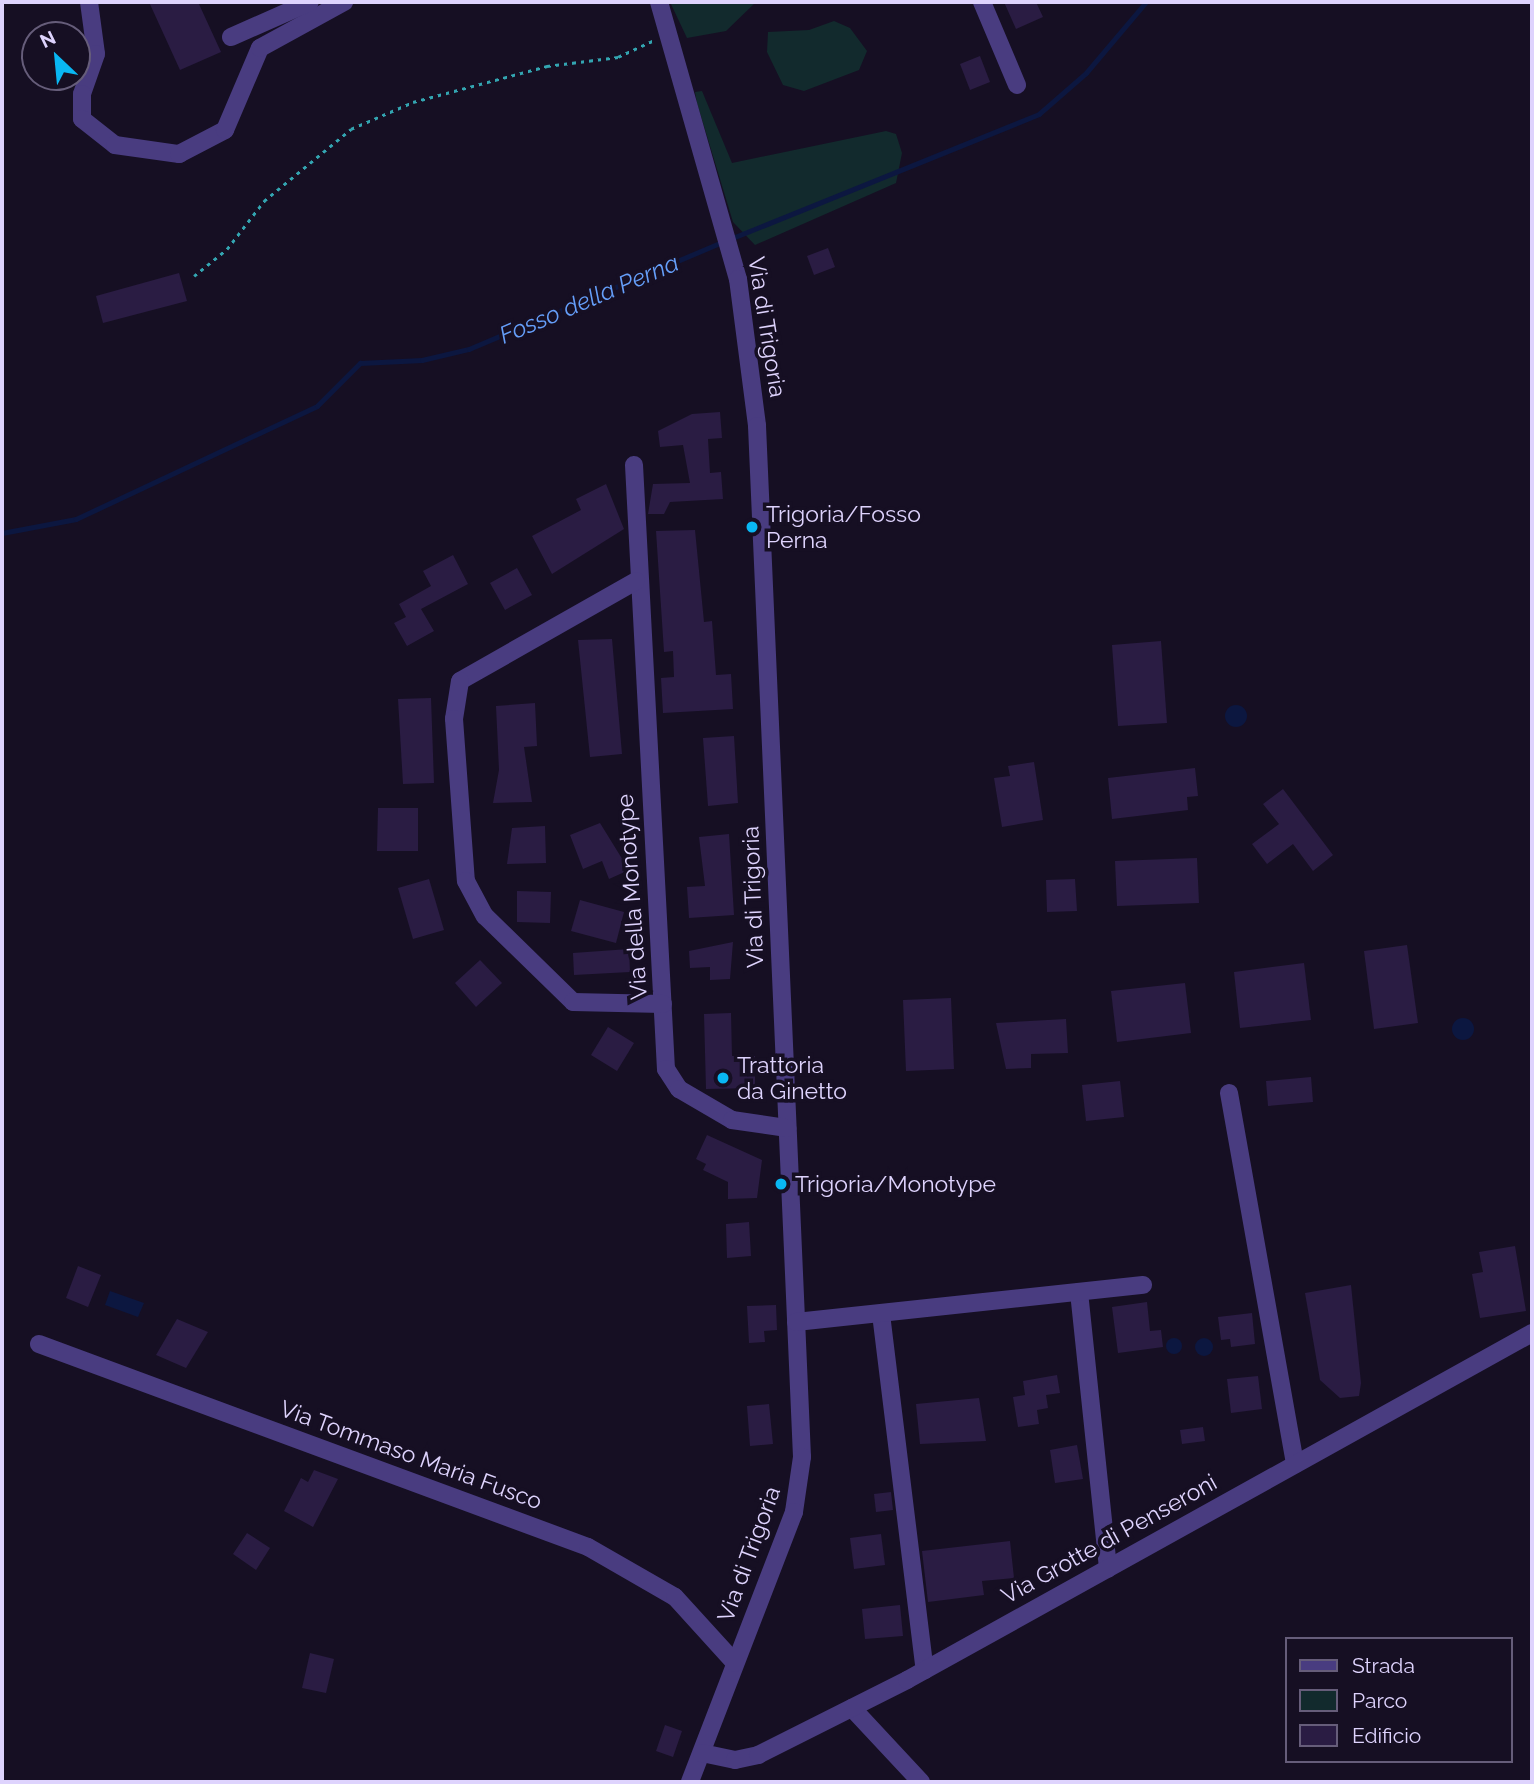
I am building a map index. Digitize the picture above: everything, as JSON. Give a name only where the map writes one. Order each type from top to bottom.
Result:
[{"type":"street","points":[[89,2],[96,54],[82,94],[82,119],[115,145],[179,154],[225,130],[260,48],[344,2]]},
{"type":"street","points":[[231,37],[310,2]]},
{"type":"street","name":"Via di Trigoria","points":[[659,2],[738,279],[757,426],[796,1322],[800,1490],[690,1782]]},
{"type":"street","points":[[982,2],[1017,85]]},
{"type":"street","name":"Via della Monotype","points":[[634,465],[636,580],[666,1069],[676,1087],[743,1125],[787,1128]]},
{"type":"street","points":[[636,580],[460,681],[454,719],[466,881],[485,916],[573,1002],[663,1004]]},
{"type":"street","points":[[1229,1093],[1295,1464]]},
{"type":"street","points":[[796,1322],[1143,1285]]},
{"type":"street","points":[[1079,1292],[1108,1568]]},
{"type":"street","points":[[881,1314],[925,1670]]},
{"type":"street","name":"Via Grotte di Penseroni","points":[[702,1753],[751,1757],[852,1708],[1532,1334]]},
{"type":"street","name":"Via Tommaso Maria Fusco","points":[[39,1343],[589,1547],[675,1597],[735,1663]]},
{"type":"street","points":[[852,1708],[921,1782]]},
{"type":"path","points":[[194,276],[227,249],[264,201],[351,129],[426,99],[547,66],[618,57],[650,44],[666,28]]},
{"type":"green space","points":[[670,2],[756,2],[726,31],[687,38]]},
{"type":"green space","points":[[834,21],[850,28],[867,51],[859,70],[804,91],[783,85],[767,52],[768,32],[809,30]]},
{"type":"green space","points":[[702,91],[732,163],[886,131],[896,134],[902,153],[896,183],[755,245],[733,222],[697,103],[695,92]]},
{"type":"water","points":[[1236,705],[1244,708],[1247,716],[1244,724],[1236,727],[1228,724],[1225,716],[1228,708]]},
{"type":"water","points":[[1463,1018],[1471,1021],[1474,1029],[1471,1037],[1463,1040],[1455,1037],[1452,1029],[1455,1021]]},
{"type":"water","points":[[110,1291],[144,1303],[138,1317],[105,1305]]},
{"type":"water","points":[[1174,1338],[1182,1346],[1174,1354],[1166,1346]]},
{"type":"water","points":[[1200,1338],[1208,1338],[1213,1347],[1211,1354],[1200,1356],[1195,1351],[1195,1343]]},
{"type":"building","points":[[149,2],[198,2],[221,52],[180,70]]},
{"type":"building","points":[[1004,2],[1036,2],[1043,17],[1016,29]]},
{"type":"building","points":[[980,56],[990,82],[970,90],[960,64]]},
{"type":"building","points":[[828,248],[835,267],[814,275],[807,256]]},
{"type":"building","points":[[179,273],[187,301],[103,323],[96,296]]},
{"type":"building","points":[[720,412],[722,438],[708,439],[710,473],[721,472],[723,499],[670,502],[664,514],[648,514],[653,484],[690,483],[683,445],[660,447],[658,431],[692,414]]},
{"type":"building","points":[[606,484],[624,529],[552,574],[532,536],[581,510],[576,499]]},
{"type":"building","points":[[695,530],[704,622],[712,621],[716,675],[731,674],[733,709],[663,713],[661,678],[674,677],[673,651],[664,652],[656,531]]},
{"type":"building","points":[[453,555],[468,584],[421,609],[434,631],[407,646],[394,623],[406,617],[399,604],[431,586],[423,571]]},
{"type":"building","points":[[517,568],[532,595],[505,610],[490,583]]},
{"type":"building","points":[[612,639],[622,754],[590,757],[578,640]]},
{"type":"building","points":[[1161,641],[1167,723],[1118,726],[1112,645]]},
{"type":"building","points":[[431,698],[434,783],[403,784],[398,699]]},
{"type":"building","points":[[535,703],[537,746],[524,747],[532,802],[493,803],[499,770],[496,706]]},
{"type":"building","points":[[734,736],[738,803],[708,806],[703,738]]},
{"type":"building","points":[[1034,762],[1043,820],[1002,827],[994,778],[1010,776],[1008,766]]},
{"type":"building","points":[[1195,768],[1198,796],[1187,797],[1188,810],[1112,819],[1108,778]]},
{"type":"building","points":[[1283,789],[1333,855],[1313,871],[1293,844],[1267,864],[1252,844],[1279,824],[1263,804]]},
{"type":"building","points":[[378,808],[418,808],[418,851],[377,851]]},
{"type":"building","points":[[600,823],[629,870],[609,879],[602,861],[583,869],[570,835]]},
{"type":"building","points":[[545,826],[546,863],[507,864],[512,828]]},
{"type":"building","points":[[729,834],[734,915],[689,918],[687,887],[705,886],[699,837]]},
{"type":"building","points":[[1197,858],[1199,903],[1117,906],[1115,861]]},
{"type":"building","points":[[429,879],[444,930],[413,939],[398,888]]},
{"type":"building","points":[[1075,879],[1077,911],[1047,912],[1046,880]]},
{"type":"building","points":[[517,891],[551,892],[550,923],[517,922]]},
{"type":"building","points":[[580,900],[624,912],[616,943],[571,931]]},
{"type":"building","points":[[733,942],[730,979],[710,980],[710,967],[690,968],[689,951]]},
{"type":"building","points":[[1407,945],[1418,1023],[1374,1029],[1364,951]]},
{"type":"building","points":[[629,949],[630,972],[574,975],[573,953]]},
{"type":"building","points":[[480,960],[502,983],[476,1007],[455,983]]},
{"type":"building","points":[[1304,963],[1311,1020],[1240,1028],[1234,972]]},
{"type":"building","points":[[1185,983],[1191,1033],[1117,1042],[1111,991]]},
{"type":"building","points":[[951,998],[954,1069],[906,1071],[903,1000]]},
{"type":"building","points":[[731,1013],[732,1056],[755,1056],[755,1088],[706,1089],[704,1014]]},
{"type":"building","points":[[1066,1019],[1068,1053],[1031,1054],[1031,1068],[1006,1069],[996,1023]]},
{"type":"building","points":[[608,1027],[634,1043],[617,1071],[591,1055]]},
{"type":"building","points":[[1311,1077],[1313,1102],[1268,1106],[1266,1081]]},
{"type":"building","points":[[1120,1081],[1124,1117],[1086,1121],[1082,1085]]},
{"type":"building","points":[[707,1135],[762,1160],[757,1198],[728,1199],[728,1182],[703,1170],[706,1164],[696,1159]]},
{"type":"building","points":[[749,1222],[751,1256],[727,1258],[726,1224]]},
{"type":"building","points":[[1515,1246],[1526,1311],[1480,1318],[1472,1274],[1483,1272],[1479,1252]]},
{"type":"building","points":[[78,1266],[101,1275],[88,1307],[66,1298]]},
{"type":"building","points":[[1351,1285],[1361,1383],[1359,1396],[1340,1398],[1320,1380],[1305,1293]]},
{"type":"building","points":[[1147,1302],[1150,1331],[1161,1330],[1163,1347],[1118,1353],[1112,1307]]},
{"type":"building","points":[[776,1305],[777,1330],[764,1331],[765,1342],[749,1343],[747,1306]]},
{"type":"building","points":[[1252,1313],[1255,1344],[1231,1347],[1230,1339],[1221,1340],[1218,1317]]},
{"type":"building","points":[[177,1319],[208,1332],[186,1368],[156,1355]]},
{"type":"building","points":[[1057,1375],[1060,1393],[1046,1395],[1048,1408],[1037,1410],[1039,1424],[1018,1427],[1013,1397],[1025,1395],[1023,1381]]},
{"type":"building","points":[[1258,1376],[1262,1409],[1231,1413],[1227,1379]]},
{"type":"building","points":[[979,1398],[986,1441],[920,1444],[916,1404]]},
{"type":"building","points":[[769,1404],[773,1444],[750,1446],[747,1406]]},
{"type":"building","points":[[1203,1427],[1205,1441],[1182,1444],[1180,1430]]},
{"type":"building","points":[[1077,1445],[1083,1479],[1055,1483],[1050,1450]]},
{"type":"building","points":[[314,1470],[338,1479],[313,1527],[284,1511],[301,1478],[308,1482]]},
{"type":"building","points":[[891,1492],[893,1510],[876,1512],[874,1494]]},
{"type":"building","points":[[247,1533],[270,1548],[256,1570],[233,1554]]},
{"type":"building","points":[[881,1534],[885,1565],[854,1569],[850,1538]]},
{"type":"building","points":[[1010,1541],[1014,1578],[982,1581],[984,1595],[928,1602],[922,1551]]},
{"type":"building","points":[[900,1605],[903,1636],[865,1639],[862,1609]]},
{"type":"building","points":[[310,1653],[334,1659],[326,1693],[302,1688]]},
{"type":"building","points":[[665,1725],[682,1731],[673,1757],[656,1751]]},
{"type":"waterway","name":"Fosso della Perna","points":[[730,239],[1039,114],[1086,73],[1146,2]]},
{"type":"waterway","name":"Fosso della Perna","points":[[2,533],[76,519],[317,406],[360,363],[422,360],[469,349],[722,242]]},
{"type":"place","name":"Trigoria/Fosso Perna","points":[[752,527]]},
{"type":"place","name":"Trattoria da Ginetto","points":[[723,1078]]},
{"type":"place","name":"Trigoria/Monotype","points":[[781,1184]]}]
